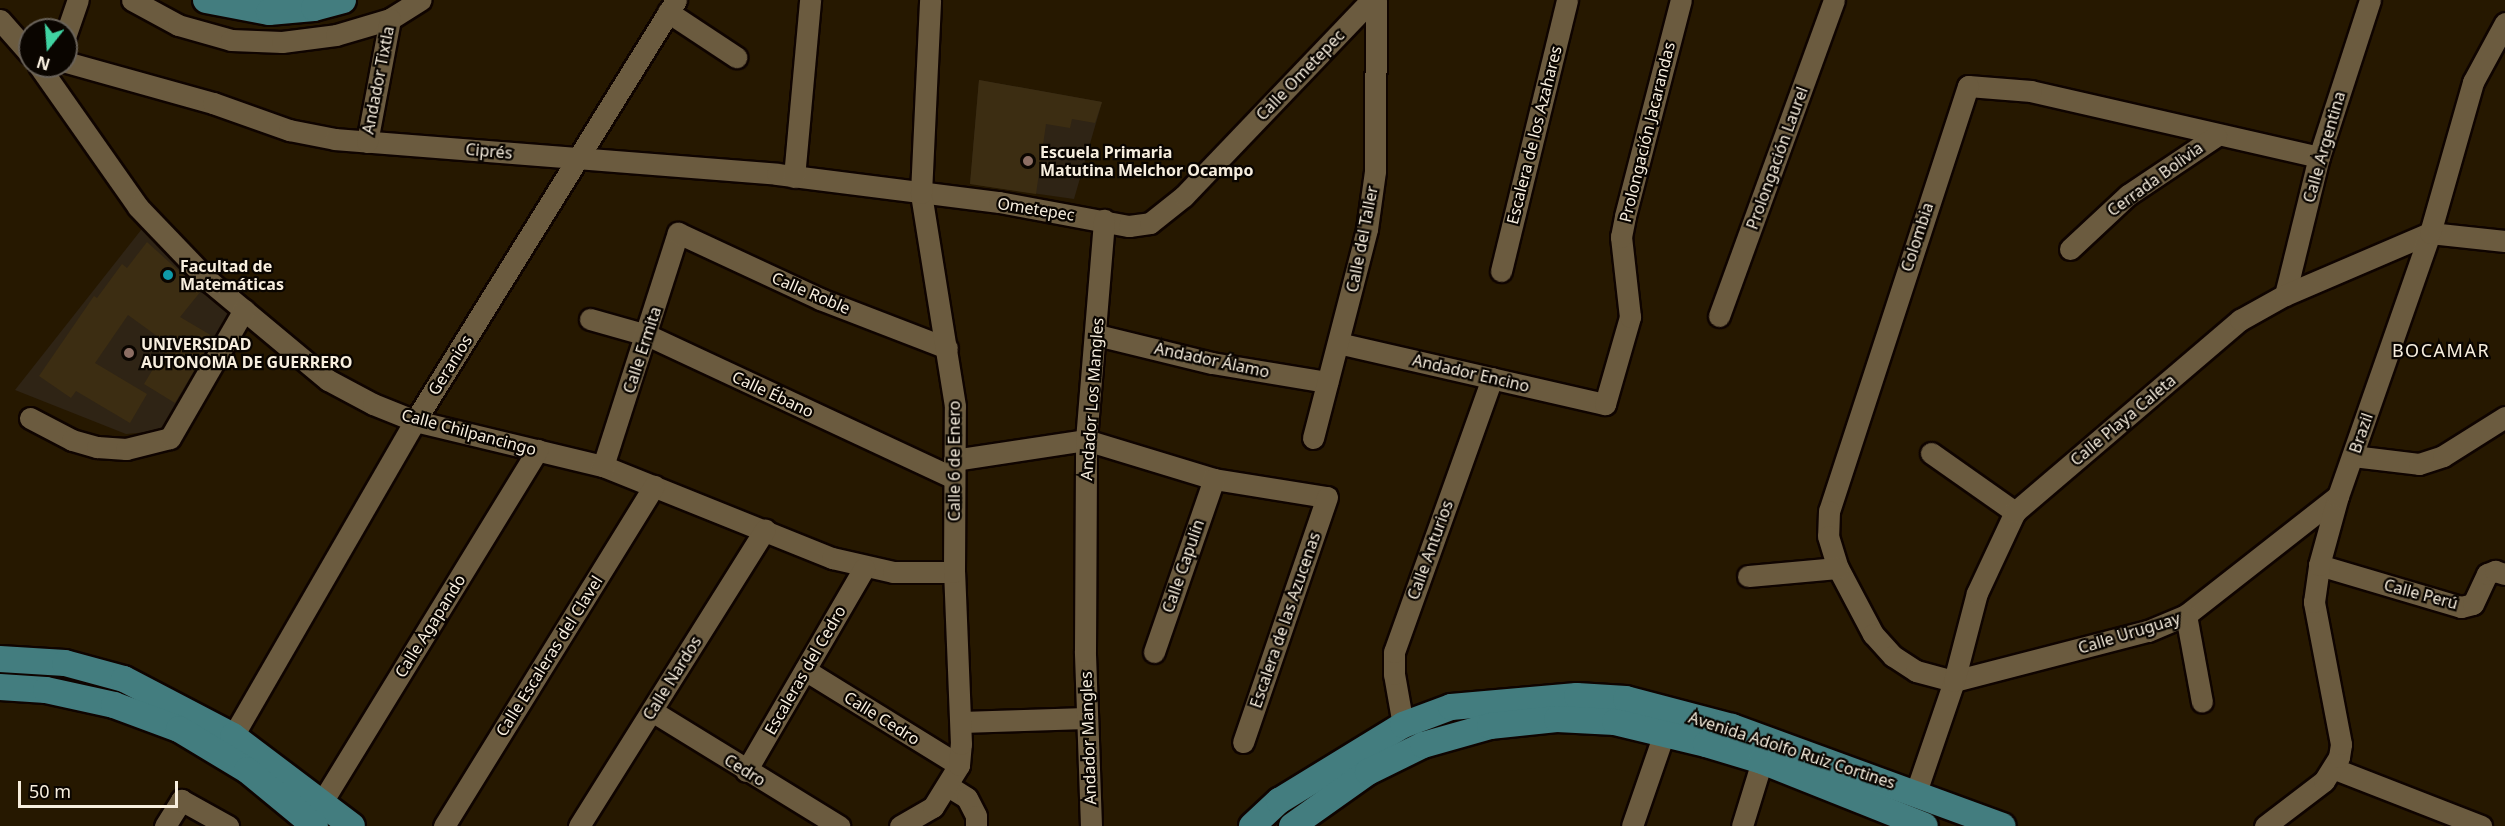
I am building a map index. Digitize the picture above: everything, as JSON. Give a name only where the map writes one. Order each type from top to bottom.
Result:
[{"type":"main road","points":[[206,0],[269,12],[314,8],[343,0]]},
{"type":"main road","points":[[0,659],[65,663],[124,679],[233,736],[318,814]]},
{"type":"main road","points":[[0,687],[46,690],[114,705],[179,729],[318,814],[343,823]]},
{"type":"main road","name":"Avenida Adolfo Ruiz Cortines","points":[[1252,826],[1279,801],[1403,725],[1451,707],[1543,698],[1626,699],[1668,722],[1925,826]]},
{"type":"main road","name":"Avenida Adolfo Ruiz Cortines","points":[[1292,826],[1368,772],[1423,745],[1457,733],[1557,719],[1668,722],[1732,727],[1916,792],[2002,826]]},
{"type":"street","points":[[72,18],[78,0]]},
{"type":"street","points":[[132,0],[178,25],[231,40],[282,42],[336,35],[390,19],[421,0]]},
{"type":"street","points":[[794,177],[810,0]]},
{"type":"street","name":"Calle 6 de Enero","points":[[900,826],[933,807],[959,765],[960,722],[954,572],[955,406],[921,193],[930,0]]},
{"type":"street","name":"Calle Ometepec","points":[[1150,223],[1184,196],[1371,0]]},
{"type":"street","name":"Calle del Taller","points":[[1313,438],[1367,230],[1375,171],[1376,0]]},
{"type":"street","name":"Escalera de los Azahares","points":[[1501,271],[1567,0]]},
{"type":"street","name":"Prolongación Jacarandas","points":[[1605,404],[1630,317],[1621,237],[1681,0]]},
{"type":"street","name":"Prolongación Laurel","points":[[1719,316],[1834,0]]},
{"type":"street","name":"Calle Argentina","points":[[2285,295],[2319,157],[2370,0]]},
{"type":"street","points":[[672,6],[736,57]]},
{"type":"street","name":"Geranios","points":[[233,736],[415,421],[672,6]]},
{"type":"street","name":"Andador Tixtla","points":[[367,142],[390,19]]},
{"type":"street","points":[[0,20],[18,40]]},
{"type":"street","name":"Brazil","points":[[2334,769],[2341,744],[2314,602],[2319,565],[2338,496],[2430,233],[2473,82],[2505,23]]},
{"type":"street","name":"Ciprés","points":[[78,65],[213,103],[289,130],[367,142],[794,177],[921,193]]},
{"type":"street","name":"Calle Chilpancingo","points":[[47,78],[138,207],[208,281],[328,380],[373,404],[415,421],[603,465],[864,568],[954,572]]},
{"type":"street","name":"Colombia","points":[[1954,681],[1916,671],[1893,656],[1873,634],[1838,568],[1828,536],[1829,511],[1968,86],[2031,92],[2216,136],[2319,157]]},
{"type":"street","name":"Cerrada Bolivia","points":[[2070,249],[2128,195],[2216,136]]},
{"type":"street","name":"Ometepec","points":[[921,193],[1104,220],[1130,226],[1150,223]]},
{"type":"street","name":"Andador Los Mangles","points":[[1084,651],[1086,440],[1097,335],[1104,220]]},
{"type":"street","name":"Calle Roble","points":[[678,233],[820,299],[947,348]]},
{"type":"street","name":"Calle Ermita","points":[[603,465],[647,335],[678,233]]},
{"type":"street","name":"Calle Playa Caleta","points":[[1916,792],[1954,681],[1977,593],[2015,512],[2240,320],[2285,295],[2430,233],[2505,241]]},
{"type":"street","points":[[30,418],[72,440],[97,447],[126,449],[170,438],[244,310]]},
{"type":"street","name":"Calle Ébano","points":[[590,319],[647,335],[954,469]]},
{"type":"street","name":"Andador Álamo","points":[[1097,335],[1212,363],[1327,382]]},
{"type":"street","name":"Andador Encino","points":[[1338,343],[1605,404]]},
{"type":"street","name":"Calle Anturios","points":[[1403,725],[1394,674],[1394,652],[1492,378]]},
{"type":"street","points":[[2353,456],[2419,464],[2442,456],[2503,421]]},
{"type":"street","points":[[954,469],[1086,440],[1214,479]]},
{"type":"street","name":"Calle Agapando","points":[[318,814],[538,450]]},
{"type":"street","points":[[1931,453],[2015,512]]},
{"type":"street","name":"Escalera de las Azucenas","points":[[1214,479],[1327,497],[1243,742]]},
{"type":"street","name":"Calle Capulín","points":[[1154,652],[1214,479]]},
{"type":"street","name":"Calle Escaleras del Clavel","points":[[444,826],[654,486]]},
{"type":"street","name":"Calle Uruguay","points":[[1954,681],[2148,631],[2186,615],[2338,496]]},
{"type":"street","name":"Calle Nardos","points":[[579,826],[765,530]]},
{"type":"street","name":"Calle Perú","points":[[2319,565],[2461,607],[2473,604],[2487,574],[2495,571],[2505,574]]},
{"type":"street","name":"Escaleras del Cedro","points":[[746,771],[864,568]]},
{"type":"street","points":[[1748,576],[1838,568]]},
{"type":"street","points":[[2186,615],[2202,702]]},
{"type":"street","name":"Andador Mangles","points":[[1084,651],[1091,826]]},
{"type":"street","name":"Calle Cedro","points":[[805,670],[959,765]]},
{"type":"street","name":"Cedro","points":[[652,711],[746,771],[839,826]]},
{"type":"street","points":[[960,722],[1086,718]]},
{"type":"street","points":[[1632,826],[1668,722]]},
{"type":"street","points":[[1742,826],[1762,761]]},
{"type":"street","points":[[2265,826],[2334,769],[2481,826]]},
{"type":"street","points":[[948,786],[967,798],[976,816],[975,826]]},
{"type":"street","points":[[165,826],[181,800],[228,826]]},
{"type":"shaded area","name":"Escuela Primaria Matutina Melchor Ocampo","points":[[979,80],[1102,102],[1074,199],[970,184]]},
{"type":"shaded area","name":"UNIVERSIDAD AUTONOMA DE GUERRERO","points":[[145,225],[236,316],[171,430],[126,434],[15,390]]},
{"type":"building","name":"Escuela Primaria Matutina Melchor Ocampo","points":[[979,80],[1102,102],[1095,123],[1072,119],[1070,128],[1046,124],[1036,194],[970,184]]},
{"type":"building","points":[[147,242],[201,291],[180,317],[214,337],[175,403],[144,384],[168,344],[128,315],[95,363],[147,394],[130,423],[76,391],[71,398],[39,376],[94,296],[97,298],[122,264],[127,268]]},
{"type":"place","name":"Escuela Primaria Matutina Melchor Ocampo","points":[[1028,161]]},
{"type":"place","name":"Facultad de Matemáticas","points":[[168,275]]},
{"type":"place","name":"UNIVERSIDAD AUTONOMA DE GUERRERO","points":[[129,353]]},
{"type":"district","name":"BOCAMAR","points":[[2441,350]]}]
